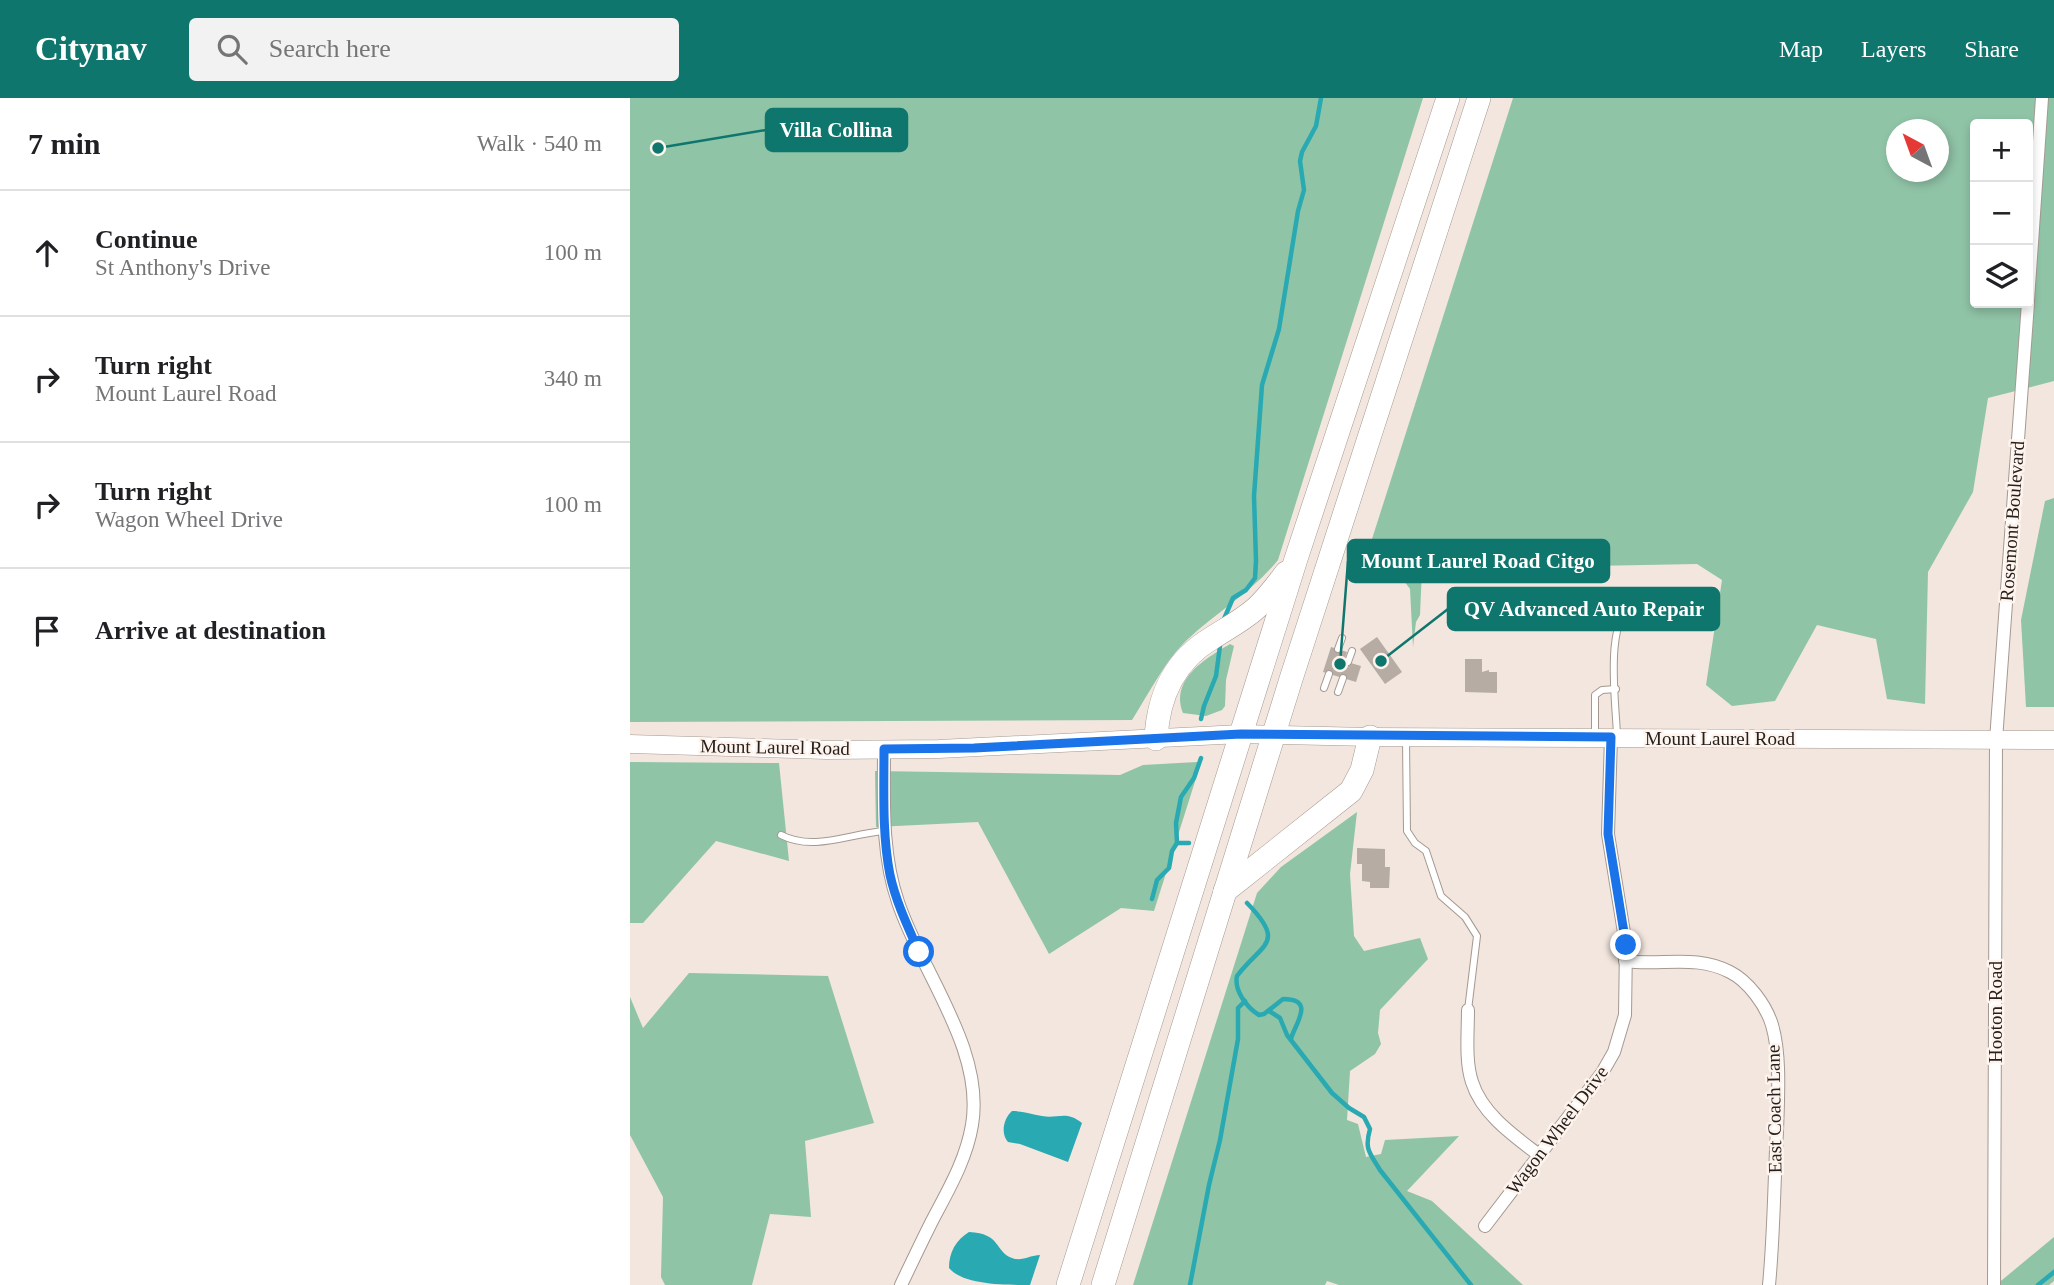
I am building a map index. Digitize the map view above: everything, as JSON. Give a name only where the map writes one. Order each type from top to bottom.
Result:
[{"type":"highway","points":[[1068,1285],[1296,559],[1447,98]]},
{"type":"highway","points":[[1103,1285],[1274,735],[1479,98]]},
{"type":"highway","points":[[1156,739],[1161,706],[1178,667],[1193,652],[1255,609],[1296,559]]},
{"type":"highway","points":[[1225,891],[1350,791],[1362,770],[1370,737]]},
{"type":"main road","name":"Mount Laurel Road","points":[[630,744],[974,748],[1241,734],[2054,740]]},
{"type":"street","name":"Rosemont Boulevard","points":[[2032,245],[2042,98]]},
{"type":"street","name":"Rosemont Boulevard","points":[[1997,740],[2028,308]]},
{"type":"street","name":"Wagon Wheel Drive","points":[[1485,1226],[1611,1059],[1625,1015],[1623,919],[1608,834],[1608,738]]},
{"type":"street","name":"Hooton Road","points":[[1994,1285],[1997,740]]},
{"type":"street","points":[[884,749],[885,831],[891,877],[898,902],[965,1052],[974,1100],[966,1149],[901,1285]]},
{"type":"street","name":"East Coach Lane","points":[[1625,961],[1698,961],[1729,971],[1751,989],[1771,1021],[1777,1070],[1777,1121],[1775,1220],[1769,1285]]},
{"type":"street","points":[[1468,1010],[1471,1080],[1478,1095],[1498,1121],[1539,1155]]},
{"type":"lane","points":[[1608,738],[1616,689],[1614,643],[1622,611],[1636,598]]},
{"type":"lane","points":[[1338,649],[1342,638]]},
{"type":"lane","points":[[1348,662],[1352,651]]},
{"type":"lane","points":[[1324,688],[1329,674]]},
{"type":"lane","points":[[1338,692],[1343,678]]},
{"type":"lane","points":[[1608,738],[1595,695],[1602,690],[1616,689]]},
{"type":"lane","points":[[1406,737],[1407,831],[1415,843],[1426,851],[1441,896],[1465,917],[1477,936],[1468,1010]]},
{"type":"lane","points":[[781,835],[789,839],[815,842],[885,831]]},
{"type":"green space","points":[[630,98],[1423,98],[1278,560],[1246,592],[1180,647],[1132,720],[630,722]]},
{"type":"green space","points":[[1513,98],[2054,98],[2054,381],[1988,398],[1973,492],[1928,572],[1925,704],[1887,699],[1876,639],[1817,625],[1775,701],[1732,706],[1706,685],[1722,580],[1697,564],[1422,569],[1420,615],[1416,622],[1413,647],[1410,589],[1399,574],[1364,564]]},
{"type":"green space","points":[[2054,498],[2054,707],[2026,707],[2021,620],[2045,501]]},
{"type":"green space","points":[[1230,644],[1234,646],[1226,680],[1225,706],[1222,710],[1206,716],[1183,713],[1181,690],[1192,671]]},
{"type":"green space","points":[[630,762],[779,763],[789,861],[716,841],[643,923],[630,923]]},
{"type":"green space","points":[[1197,762],[1198,772],[1154,911],[1121,908],[1049,954],[978,822],[876,827],[875,771],[1120,775],[1143,765]]},
{"type":"green space","points":[[1357,812],[1350,874],[1354,936],[1364,951],[1420,938],[1428,959],[1380,1010],[1378,1033],[1381,1044],[1375,1054],[1350,1071],[1347,1120],[1358,1124],[1366,1157],[1381,1154],[1385,1140],[1459,1136],[1407,1191],[1432,1201],[1523,1285],[1339,1285],[1327,1281],[1325,1285],[1133,1285],[1257,893],[1281,867]]},
{"type":"green space","points":[[689,973],[828,976],[874,1123],[805,1141],[811,1217],[770,1214],[752,1285],[665,1285],[661,1277],[663,1197],[630,1135],[630,997],[643,1028]]},
{"type":"green space","points":[[2054,1237],[2054,1281],[2049,1285],[1996,1285]]},
{"type":"water","points":[[1012,1111],[1048,1117],[1067,1116],[1082,1123],[1068,1162],[1008,1142],[1004,1126]]},
{"type":"water","points":[[969,1232],[992,1239],[1012,1258],[1040,1255],[1030,1285],[974,1281],[955,1274],[949,1268],[950,1257],[960,1239]]},
{"type":"building","points":[[1377,637],[1402,672],[1385,684],[1360,649]]},
{"type":"building","points":[[1331,647],[1347,652],[1344,661],[1361,666],[1356,682],[1323,672]]},
{"type":"building","points":[[1465,659],[1482,659],[1482,672],[1497,672],[1497,693],[1465,692]]},
{"type":"building","points":[[1357,848],[1385,849],[1385,867],[1390,867],[1389,888],[1370,888],[1370,882],[1362,881],[1362,864],[1357,864]]},
{"type":"waterway","points":[[1224,619],[1233,598],[1246,590],[1255,578],[1254,496],[1262,385],[1279,329],[1298,211],[1304,190],[1300,161],[1316,126],[1321,98]]},
{"type":"waterway","points":[[1201,719],[1216,676],[1220,646]]},
{"type":"waterway","points":[[1152,899],[1157,880],[1169,868],[1172,851],[1177,843],[1176,823],[1181,797],[1194,778],[1201,758]]},
{"type":"waterway","points":[[1177,843],[1189,843]]},
{"type":"waterway","points":[[1247,903],[1266,927],[1268,935],[1262,949],[1237,976],[1237,987],[1246,1003],[1259,1015],[1283,999],[1299,1003],[1301,1014],[1291,1039]]},
{"type":"waterway","points":[[1190,1285],[1238,1039],[1238,1008],[1245,1001]]},
{"type":"waterway","points":[[1269,1011],[1280,1018],[1287,1035],[1332,1093],[1364,1117],[1370,1129],[1369,1151],[1380,1170],[1471,1285]]},
{"type":"waterway","points":[[2038,1285],[2054,1272]]},
{"type":"place","name":"Villa Collina","points":[[658,148]]},
{"type":"place","name":"QV Advanced Auto Repair","points":[[1381,661]]},
{"type":"place","name":"Mount Laurel Road Citgo","points":[[1340,664]]},
{"type":"route","points":[[919,952],[898,902],[886,852],[884,749],[974,748],[1241,734],[1611,737],[1608,834],[1626,945]]}]
